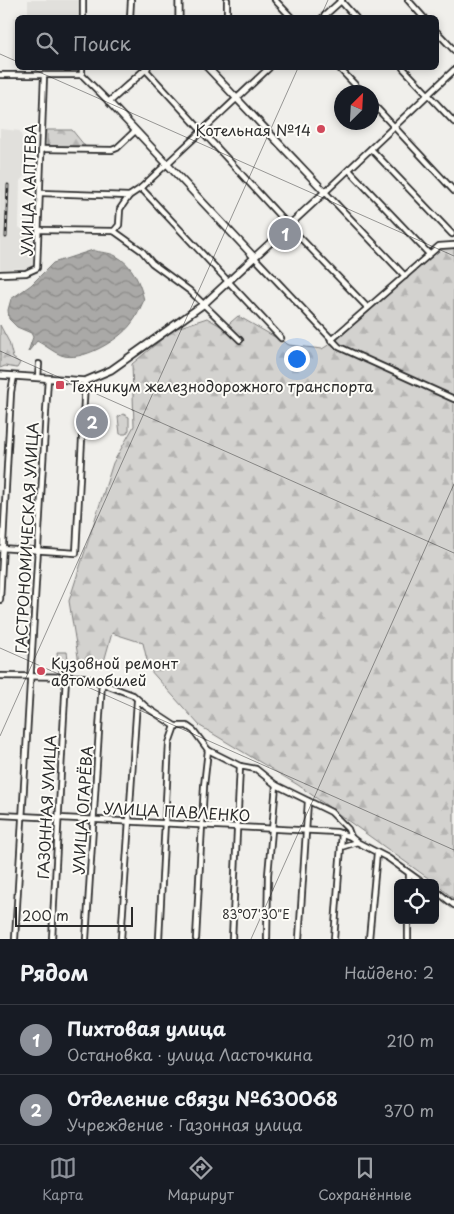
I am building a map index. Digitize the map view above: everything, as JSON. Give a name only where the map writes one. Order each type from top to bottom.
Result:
[{"type":"street","points":[[83,0],[83,15]]},
{"type":"street","points":[[130,15],[131,0]]},
{"type":"street","points":[[179,0],[179,15]]},
{"type":"street","points":[[227,0],[227,15]]},
{"type":"street","points":[[275,0],[289,15]]},
{"type":"street","points":[[325,15],[341,0],[354,15]]},
{"type":"street","points":[[408,0],[421,15]]},
{"type":"street","points":[[439,34],[454,50]]},
{"type":"street","points":[[82,70],[82,75],[332,340],[348,353],[454,399]]},
{"type":"street","points":[[109,102],[143,70]]},
{"type":"street","points":[[147,70],[289,226],[367,307]]},
{"type":"street","points":[[210,70],[238,97],[405,276]]},
{"type":"street","points":[[114,231],[119,225],[118,214],[129,196],[141,188],[267,70]]},
{"type":"street","points":[[341,70],[355,85]]},
{"type":"street","points":[[405,70],[454,122]]},
{"type":"street","points":[[0,375],[85,381],[110,370],[204,304],[454,70]]},
{"type":"street","points":[[0,75],[82,75]]},
{"type":"street","name":"УЛИЦА ЛАПТЕВА","points":[[0,274],[26,273],[37,268],[40,230],[44,75]]},
{"type":"street","points":[[379,111],[454,192]]},
{"type":"street","points":[[42,149],[112,150],[117,148],[135,130]]},
{"type":"street","points":[[371,149],[452,234]]},
{"type":"street","points":[[349,170],[429,254]]},
{"type":"street","points":[[141,188],[281,338]]},
{"type":"street","points":[[41,193],[129,196]]},
{"type":"street","points":[[40,230],[114,231],[135,245],[152,263],[190,291],[240,340]]},
{"type":"street","points":[[332,340],[367,307],[439,246],[454,245]]},
{"type":"street","points":[[38,377],[39,364]]},
{"type":"street","points":[[0,600],[1,548],[11,392],[14,376]]},
{"type":"street","name":"ГАСТРОНОМИЧЕСКАЯ УЛИЦА","points":[[15,939],[32,677],[48,378]]},
{"type":"street","points":[[1,548],[76,553],[85,381]]},
{"type":"street","points":[[0,676],[84,677],[134,695],[137,701],[175,726],[187,726],[194,731],[208,750],[240,766],[263,773],[276,785],[338,818],[348,829],[351,837],[357,842],[401,867],[417,879]]},
{"type":"street","name":"ГАЗОННАЯ УЛИЦА","points":[[52,939],[66,677]]},
{"type":"street","name":"УЛИЦА ОГАРЁВА","points":[[86,939],[102,682]]},
{"type":"street","points":[[121,939],[137,701]]},
{"type":"street","points":[[159,939],[169,743],[175,726]]},
{"type":"street","points":[[196,939],[208,750]]},
{"type":"street","points":[[232,939],[240,766]]},
{"type":"street","points":[[267,939],[276,785]]},
{"type":"street","points":[[299,939],[308,801]]},
{"type":"street","name":"УЛИЦА ПАВЛЕНКО","points":[[0,815],[307,830],[342,833],[351,837]]},
{"type":"street","points":[[334,939],[342,833]]},
{"type":"street","points":[[341,847],[357,842]]},
{"type":"street","points":[[370,939],[377,853]]},
{"type":"street","points":[[409,874],[409,879]]},
{"type":"street","points":[[439,893],[454,905]]},
{"type":"street","points":[[408,924],[408,939]]},
{"type":"shaded area","points":[[28,0],[80,0],[80,15],[28,15]]},
{"type":"shaded area","points":[[14,18],[15,18],[15,60],[12,60]]},
{"type":"shaded area","points":[[25,70],[78,70],[77,72]]},
{"type":"shaded area","points":[[0,129],[20,131],[25,148],[25,175],[20,181],[19,227],[24,231],[40,230],[39,269],[35,271],[23,272],[20,268],[13,268],[11,272],[0,273]]},
{"type":"green space","points":[[47,130],[72,130],[85,146],[47,146]]},
{"type":"green space","points":[[454,247],[454,899],[439,886],[439,879],[429,879],[298,785],[200,726],[149,669],[143,643],[112,633],[103,665],[79,663],[69,601],[113,463],[134,426],[132,364],[174,329],[207,318],[224,328],[238,316],[289,345],[322,349],[338,339],[441,248]]},
{"type":"green space","points":[[0,325],[9,342],[13,358],[20,363],[17,368],[5,366],[0,368]]},
{"type":"green space","points":[[123,414],[129,417],[129,430],[126,434],[120,434],[118,417]]},
{"type":"green space","points":[[57,652],[67,652],[70,673],[59,673]]},
{"type":"water","points":[[93,250],[116,256],[127,264],[135,275],[144,300],[135,318],[118,337],[89,353],[69,357],[55,352],[37,341],[28,352],[33,337],[31,333],[17,327],[9,319],[8,310],[11,299],[31,285],[53,263]]},
{"type":"railway","points":[[6,237],[8,185]]},
{"type":"place","name":"Котельная №14","points":[[321,129]]},
{"type":"place","name":"Пихтовая улица","points":[[285,234]]},
{"type":"place","name":"Техникум железнодорожного транспорта","points":[[60,385]]},
{"type":"place","name":"Отделение связи №630068","points":[[92,422]]},
{"type":"place","name":"Кузовной ремонт автомобилей","points":[[41,671]]}]
